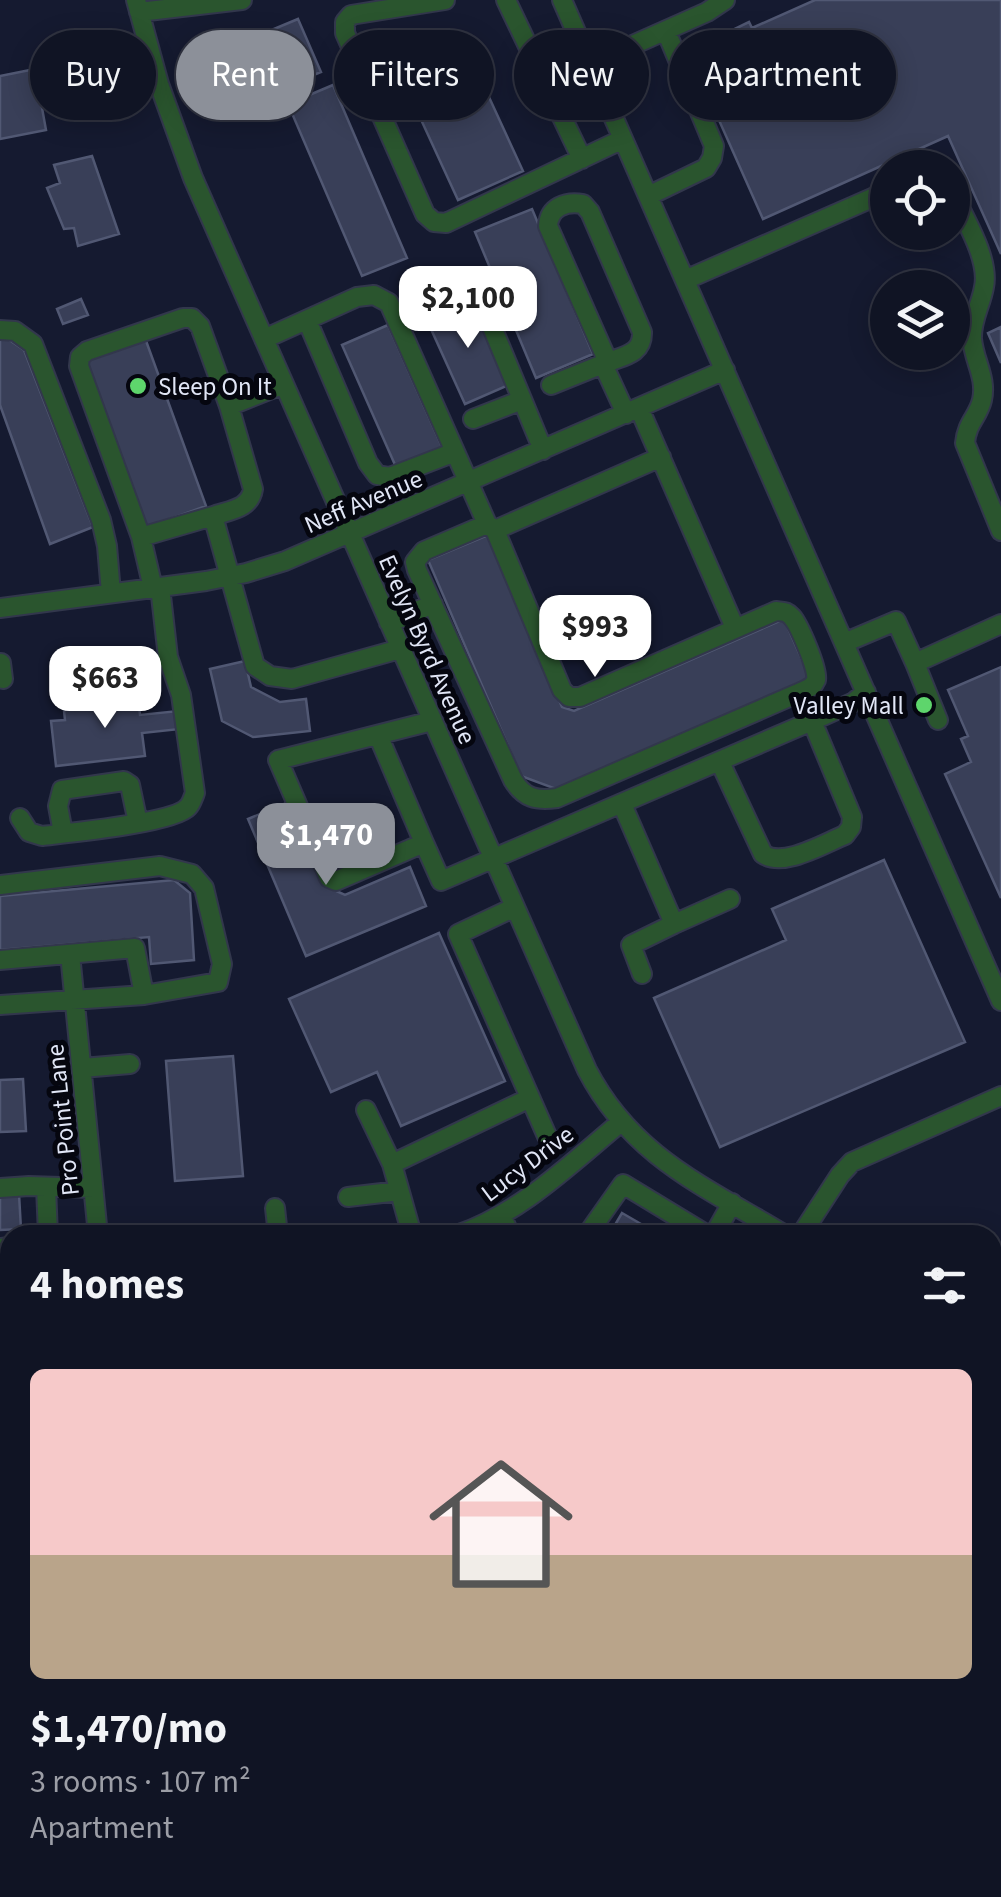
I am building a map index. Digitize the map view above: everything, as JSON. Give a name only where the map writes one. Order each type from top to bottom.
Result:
[{"type":"street","points":[[138,6],[242,0]]},
{"type":"street","points":[[445,0],[351,15],[345,22],[345,34],[425,214],[434,222],[446,222],[624,140]]},
{"type":"street","points":[[506,0],[582,159]]},
{"type":"street","points":[[562,0],[575,30]]},
{"type":"street","points":[[649,38],[725,0]]},
{"type":"street","points":[[648,196],[706,168],[714,146],[666,30]]},
{"type":"street","name":"Evelyn Byrd Avenue","points":[[156,71],[193,178],[587,1070],[621,1122],[661,1159],[768,1225]]},
{"type":"street","points":[[615,120],[1001,1000]]},
{"type":"street","points":[[685,280],[870,199]]},
{"type":"street","points":[[551,385],[606,362],[638,350],[643,343],[642,332],[590,212],[583,204],[572,202],[554,209],[548,226],[606,362],[661,458],[736,628]]},
{"type":"street","points":[[970,232],[984,264],[985,284],[972,325],[973,346],[984,382],[981,404],[967,428],[965,442],[1001,531]]},
{"type":"street","points":[[417,292],[457,277],[475,286],[543,450]]},
{"type":"street","points":[[264,339],[357,297],[374,295],[389,303],[491,527],[562,690],[569,697],[580,697],[776,611],[785,612],[797,625],[816,671],[811,687],[557,798],[530,798],[513,780],[415,562],[424,550],[491,527],[661,458]]},
{"type":"street","points":[[20,818],[28,832],[42,836],[138,823],[179,813],[188,807],[195,793],[181,694],[168,657],[156,587],[79,366],[80,357],[87,351],[192,318],[200,326],[229,406],[253,489],[252,498],[247,504],[213,516],[141,537]]},
{"type":"street","points":[[307,320],[368,463],[378,475],[390,478],[455,452]]},
{"type":"street","points":[[0,330],[15,331],[32,344],[100,520],[111,594]]},
{"type":"street","name":"Neff Avenue","points":[[0,608],[231,576],[285,561],[725,370]]},
{"type":"street","points":[[229,406],[284,384]]},
{"type":"street","points":[[474,420],[522,400]]},
{"type":"street","points":[[213,516],[255,666],[270,676],[292,678],[400,649]]},
{"type":"street","points":[[389,623],[433,604]]},
{"type":"street","points":[[844,643],[896,621],[938,720]]},
{"type":"street","points":[[915,663],[1001,624]]},
{"type":"street","points":[[378,735],[441,881],[812,722],[866,692]]},
{"type":"street","points":[[756,711],[769,740]]},
{"type":"street","points":[[424,843],[336,881],[329,878],[278,760],[432,721]]},
{"type":"street","points":[[720,762],[763,854],[772,860],[784,860],[844,835],[852,817],[812,722]]},
{"type":"street","points":[[63,833],[58,806],[62,790],[124,782],[130,785],[138,823]]},
{"type":"street","points":[[622,804],[674,924]]},
{"type":"street","points":[[0,885],[160,866],[192,874],[204,888],[222,964],[218,982],[144,994],[0,1005]]},
{"type":"street","points":[[642,974],[632,945],[730,899]]},
{"type":"street","points":[[515,907],[458,934],[547,1136]]},
{"type":"street","points":[[0,960],[136,948],[144,994]]},
{"type":"street","name":"Pro Point Lane","points":[[70,954],[97,1225]]},
{"type":"street","points":[[82,1068],[130,1064]]},
{"type":"street","points":[[808,1225],[840,1174],[852,1162],[1001,1096]]},
{"type":"street","points":[[392,1164],[530,1098]]},
{"type":"street","points":[[366,1110],[392,1164],[409,1225]]},
{"type":"street","name":"Lucy Drive","points":[[481,1225],[502,1216],[547,1184],[621,1122]]},
{"type":"street","points":[[594,1225],[622,1184],[690,1225]]},
{"type":"street","points":[[46,1187],[48,1225]]},
{"type":"street","points":[[0,1188],[93,1188]]},
{"type":"street","points":[[348,1197],[400,1191]]},
{"type":"street","points":[[720,1225],[732,1203]]},
{"type":"street","points":[[276,1208],[277,1225]]},
{"type":"street","points":[[502,1216],[506,1225]]},
{"type":"building","points":[[815,0],[1001,0],[1001,254],[970,185],[970,150],[954,150],[948,136],[917,150],[870,150],[870,171],[763,219],[719,120],[896,120],[896,30],[732,30],[749,22],[752,28]]},
{"type":"building","points":[[298,19],[303,30],[272,30]]},
{"type":"building","points":[[314,56],[321,72],[314,75]]},
{"type":"building","points":[[30,70],[30,120],[44,120],[46,130],[0,139],[0,76]]},
{"type":"building","points":[[333,85],[334,120],[348,120],[407,258],[362,276],[295,120],[314,120],[314,93]]},
{"type":"building","points":[[494,108],[523,171],[458,200],[421,120],[494,120]]},
{"type":"building","points":[[92,156],[119,234],[78,246],[74,228],[64,229],[47,188],[60,183],[54,165]]},
{"type":"building","points":[[532,209],[593,354],[536,378],[475,232]]},
{"type":"building","points":[[471,297],[511,384],[465,404],[426,318]]},
{"type":"building","points":[[81,299],[88,315],[63,324],[57,309]]},
{"type":"building","points":[[388,325],[442,447],[396,467],[342,345]]},
{"type":"building","points":[[1001,327],[1001,363],[988,333]]},
{"type":"building","points":[[5,337],[24,350],[93,527],[50,544],[0,405],[0,338]]},
{"type":"building","points":[[145,338],[206,506],[145,528],[84,360]]},
{"type":"building","points":[[488,535],[562,707],[574,711],[784,619],[810,678],[556,789],[521,776],[428,560]]},
{"type":"building","points":[[245,661],[251,687],[280,702],[306,699],[310,731],[253,737],[222,721],[210,669]]},
{"type":"building","points":[[1001,667],[1001,898],[945,774],[971,762],[961,739],[968,736],[948,690]]},
{"type":"building","points":[[96,697],[97,712],[115,710],[114,700],[138,697],[140,715],[178,711],[180,729],[142,733],[145,756],[56,766],[51,721],[65,720],[63,701]]},
{"type":"building","points":[[289,802],[325,886],[345,895],[410,867],[426,906],[306,956],[248,819]]},
{"type":"building","points":[[884,860],[965,1042],[720,1147],[654,998],[786,940],[772,909]]},
{"type":"building","points":[[174,880],[190,893],[194,960],[151,964],[149,937],[0,950],[0,896]]},
{"type":"building","points":[[439,933],[505,1081],[401,1126],[377,1072],[331,1092],[289,999]]},
{"type":"building","points":[[233,1056],[243,1176],[175,1181],[166,1061]]},
{"type":"building","points":[[23,1079],[26,1131],[0,1132],[0,1080]]},
{"type":"building","points":[[19,1194],[21,1225],[0,1225],[0,1195]]},
{"type":"building","points":[[622,1213],[643,1225],[615,1225]]},
{"type":"place","name":"Sleep On It","points":[[138,386]]},
{"type":"place","name":"Valley Mall","points":[[924,705]]}]
